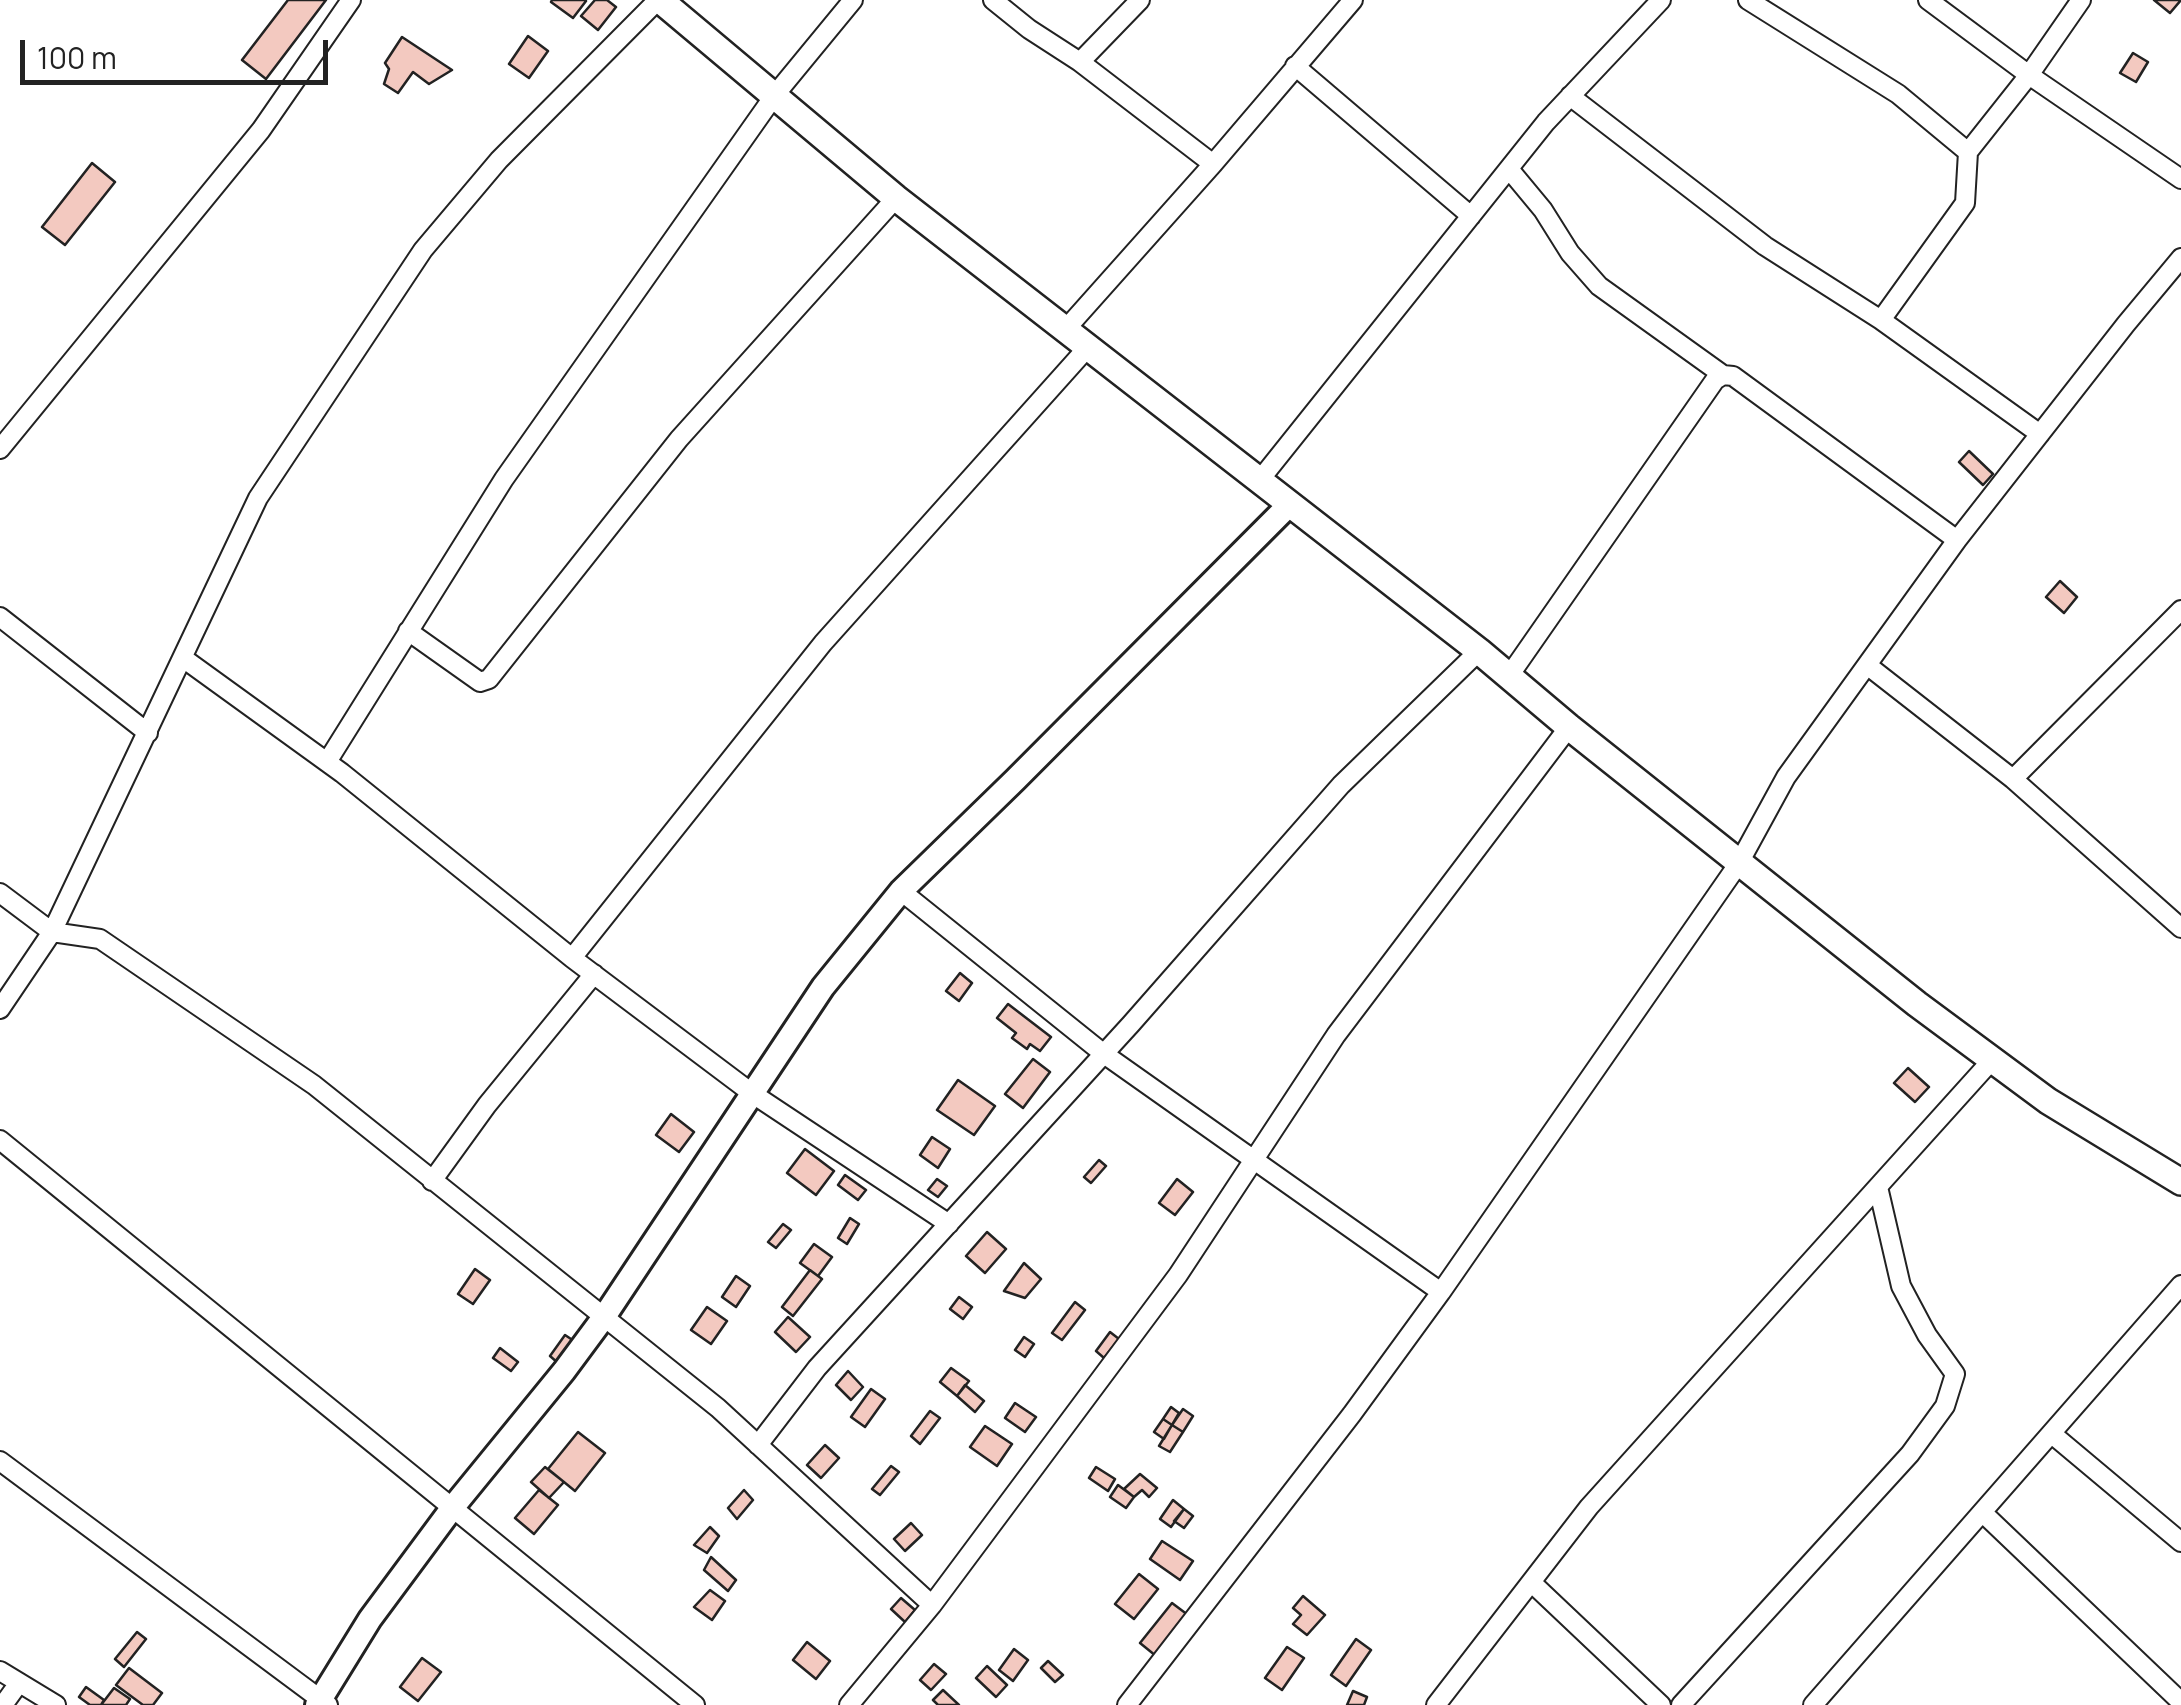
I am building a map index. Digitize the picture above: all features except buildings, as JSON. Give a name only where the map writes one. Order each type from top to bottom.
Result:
[{"type":"main road","points":[[659,0],[896,198],[1479,651],[1739,863],[1992,1060],[2048,1101],[2181,1182]]},
{"type":"street","points":[[0,449],[261,130],[351,0]]},
{"type":"street","points":[[0,1009],[52,932],[258,498],[423,250],[498,160],[659,0]]},
{"type":"street","points":[[327,762],[504,479],[774,96],[853,0]]},
{"type":"street","points":[[993,0],[1213,164]]},
{"type":"street","points":[[1080,62],[1140,0]]},
{"type":"street","points":[[1065,330],[1353,0]]},
{"type":"street","points":[[1259,481],[1546,122],[1661,0]]},
{"type":"street","points":[[1748,0],[1898,94],[1968,152]]},
{"type":"street","points":[[1928,0],[2181,179]]},
{"type":"street","points":[[1881,320],[1965,203],[1968,152],[2029,75],[2080,0]]},
{"type":"street","points":[[1295,66],[1470,216]]},
{"type":"street","points":[[1570,96],[1765,246],[1881,320],[2040,434]]},
{"type":"street","points":[[1509,170],[1599,286],[1723,376]]},
{"type":"street","points":[[408,631],[480,682],[489,679],[679,439],[896,198]]},
{"type":"street","points":[[1126,1705],[1352,1414],[1441,1292],[1739,863],[1786,777],[1956,540],[2181,258]]},
{"type":"street","points":[[572,958],[822,642],[1088,347]]},
{"type":"street","points":[[1509,676],[1715,380],[1723,376],[1733,376],[1956,540]]},
{"type":"street","points":[[0,1461],[322,1703],[370,1618],[604,1317],[823,986],[901,890],[1289,504]]},
{"type":"street","points":[[2013,780],[2181,610]]},
{"type":"street","points":[[0,616],[148,733]]},
{"type":"street","points":[[758,1444],[817,1368],[1104,1054],[1341,784],[1479,651]]},
{"type":"street","points":[[183,658],[327,762],[572,958],[753,1094],[948,1224]]},
{"type":"street","points":[[1866,665],[2013,780],[2181,928]]},
{"type":"street","points":[[850,1705],[932,1606],[1178,1276],[1336,1035],[1569,727]]},
{"type":"street","points":[[901,890],[1104,1054],[1441,1292]]},
{"type":"street","points":[[0,893],[52,932],[100,938],[314,1085],[718,1408],[932,1606]]},
{"type":"street","points":[[432,1181],[594,974]]},
{"type":"street","points":[[1436,1705],[1589,1507],[1992,1060]]},
{"type":"street","points":[[0,1140],[695,1705]]},
{"type":"street","points":[[1681,1705],[1910,1454],[1946,1406],[1955,1374],[1927,1335],[1901,1286],[1878,1187]]},
{"type":"street","points":[[1813,1705],[2181,1285]]},
{"type":"street","points":[[2052,1434],[2181,1542]]},
{"type":"street","points":[[1983,1513],[2181,1702]]},
{"type":"street","points":[[1532,1582],[1661,1705]]},
{"type":"street","points":[[0,1671],[56,1705]]},
{"type":"street","points":[[3,1705],[19,1683]]}]
